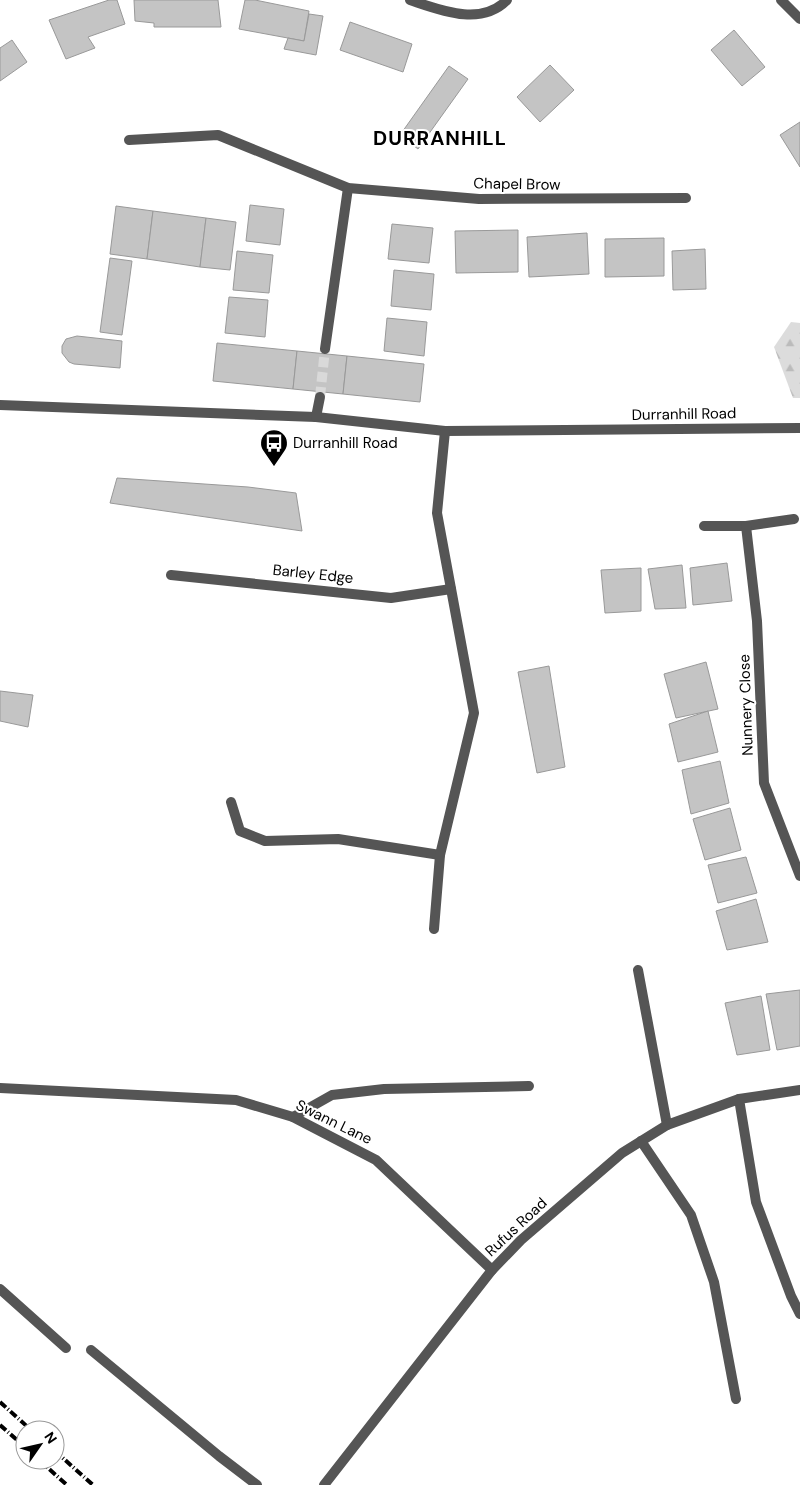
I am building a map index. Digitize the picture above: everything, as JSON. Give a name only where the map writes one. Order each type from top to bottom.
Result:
[{"type":"street","points":[[410,0],[446,12],[474,14],[490,12],[507,0]]},
{"type":"street","points":[[781,0],[800,19]]},
{"type":"street","name":"Chapel Brow","points":[[129,140],[218,136],[348,188],[479,199],[686,198]]},
{"type":"street","points":[[325,349],[348,188]]},
{"type":"street","points":[[316,417],[320,397]]},
{"type":"street","name":"Durranhill Road","points":[[0,405],[316,417],[445,431],[800,428]]},
{"type":"street","points":[[434,929],[440,855],[474,713],[437,513],[445,431]]},
{"type":"street","points":[[704,526],[746,526],[794,519]]},
{"type":"street","name":"Nunnery Close","points":[[746,526],[757,621],[764,783],[800,876]]},
{"type":"street","name":"Barley Edge","points":[[171,575],[391,598],[451,589]]},
{"type":"street","points":[[231,802],[240,831],[265,841],[338,839],[440,855]]},
{"type":"street","points":[[638,970],[667,1125]]},
{"type":"street","points":[[293,1117],[332,1095],[384,1089],[529,1086]]},
{"type":"street","name":"Swann Lane","points":[[0,1088],[236,1100],[293,1117],[376,1160],[492,1270]]},
{"type":"street","name":"Rufus Road","points":[[324,1485],[492,1270],[521,1240],[622,1153],[667,1125],[738,1099],[800,1090]]},
{"type":"street","points":[[738,1099],[756,1202],[791,1296],[800,1314]]},
{"type":"street","points":[[641,1141],[691,1215],[714,1282],[736,1399]]},
{"type":"street","points":[[0,1289],[66,1348]]},
{"type":"street","points":[[91,1350],[257,1485]]},
{"type":"green space","points":[[791,322],[800,323],[800,398],[793,398],[774,347]]},
{"type":"building","points":[[109,0],[117,0],[125,24],[88,37],[95,48],[66,59],[49,20]]},
{"type":"building","points":[[134,0],[218,0],[221,27],[154,27],[154,23],[135,21]]},
{"type":"building","points":[[245,0],[255,0],[309,11],[304,41],[239,29]]},
{"type":"building","points":[[309,14],[323,16],[316,55],[284,49],[288,38],[304,41]]},
{"type":"building","points":[[350,22],[412,44],[403,72],[340,50]]},
{"type":"building","points":[[734,30],[765,67],[742,86],[711,50]]},
{"type":"building","points":[[12,40],[27,62],[0,81],[0,48]]},
{"type":"building","points":[[550,65],[574,90],[540,122],[517,97]]},
{"type":"building","points":[[449,66],[468,79],[418,149],[400,135]]},
{"type":"building","points":[[800,122],[800,167],[780,135]]},
{"type":"building","points":[[250,205],[284,209],[280,245],[246,241]]},
{"type":"building","points":[[116,206],[153,211],[147,259],[110,254]]},
{"type":"building","points":[[153,211],[206,218],[200,267],[147,259]]},
{"type":"building","points":[[206,218],[236,222],[230,270],[200,267]]},
{"type":"building","points":[[392,224],[433,228],[429,263],[388,259]]},
{"type":"building","points":[[518,230],[518,272],[456,273],[455,231]]},
{"type":"building","points":[[587,233],[589,274],[529,277],[527,237]]},
{"type":"building","points":[[664,238],[664,276],[605,277],[605,239]]},
{"type":"building","points":[[705,249],[706,289],[673,290],[672,251]]},
{"type":"building","points":[[237,251],[273,255],[269,293],[233,290]]},
{"type":"building","points":[[110,258],[132,261],[122,335],[100,332]]},
{"type":"building","points":[[394,270],[434,274],[431,310],[391,306]]},
{"type":"building","points":[[229,297],[268,300],[265,337],[225,333]]},
{"type":"building","points":[[387,318],[427,322],[424,356],[384,351]]},
{"type":"building","points":[[77,336],[122,341],[120,368],[69,362],[62,353],[62,346],[66,339]]},
{"type":"building","points":[[217,343],[297,351],[293,389],[213,381]]},
{"type":"building","points":[[297,351],[347,356],[343,394],[293,389]]},
{"type":"building","points":[[347,356],[424,364],[420,402],[343,394]]},
{"type":"building","points":[[117,478],[248,487],[296,493],[302,531],[110,503]]},
{"type":"building","points":[[727,563],[732,601],[693,605],[690,568]]},
{"type":"building","points":[[682,565],[686,608],[655,609],[648,569]]},
{"type":"building","points":[[641,568],[641,611],[605,613],[601,570]]},
{"type":"building","points":[[706,662],[718,709],[676,718],[664,674]]},
{"type":"building","points":[[549,666],[565,767],[537,773],[518,672]]},
{"type":"building","points":[[0,691],[33,695],[28,727],[0,721]]},
{"type":"building","points":[[708,711],[718,752],[678,762],[669,724]]},
{"type":"building","points":[[720,761],[729,803],[691,814],[682,770]]},
{"type":"building","points":[[730,808],[741,850],[705,860],[693,819]]},
{"type":"building","points":[[746,857],[757,893],[718,903],[708,865]]},
{"type":"building","points":[[756,899],[768,942],[727,950],[716,911]]},
{"type":"building","points":[[800,990],[800,1046],[777,1050],[766,994]]},
{"type":"building","points":[[761,996],[770,1050],[737,1055],[725,1003]]},
{"type":"tunnel","points":[[320,397],[325,349]]},
{"type":"railway","points":[[0,1402],[20,1420]]},
{"type":"railway","points":[[0,1425],[15,1438]]},
{"type":"railway","points":[[65,1460],[93,1485]]},
{"type":"railway","points":[[50,1470],[67,1485]]},
{"type":"place","name":"Durranhill Road","points":[[274,467]]},
{"type":"district","name":"DURRANHILL","points":[[440,138]]}]
